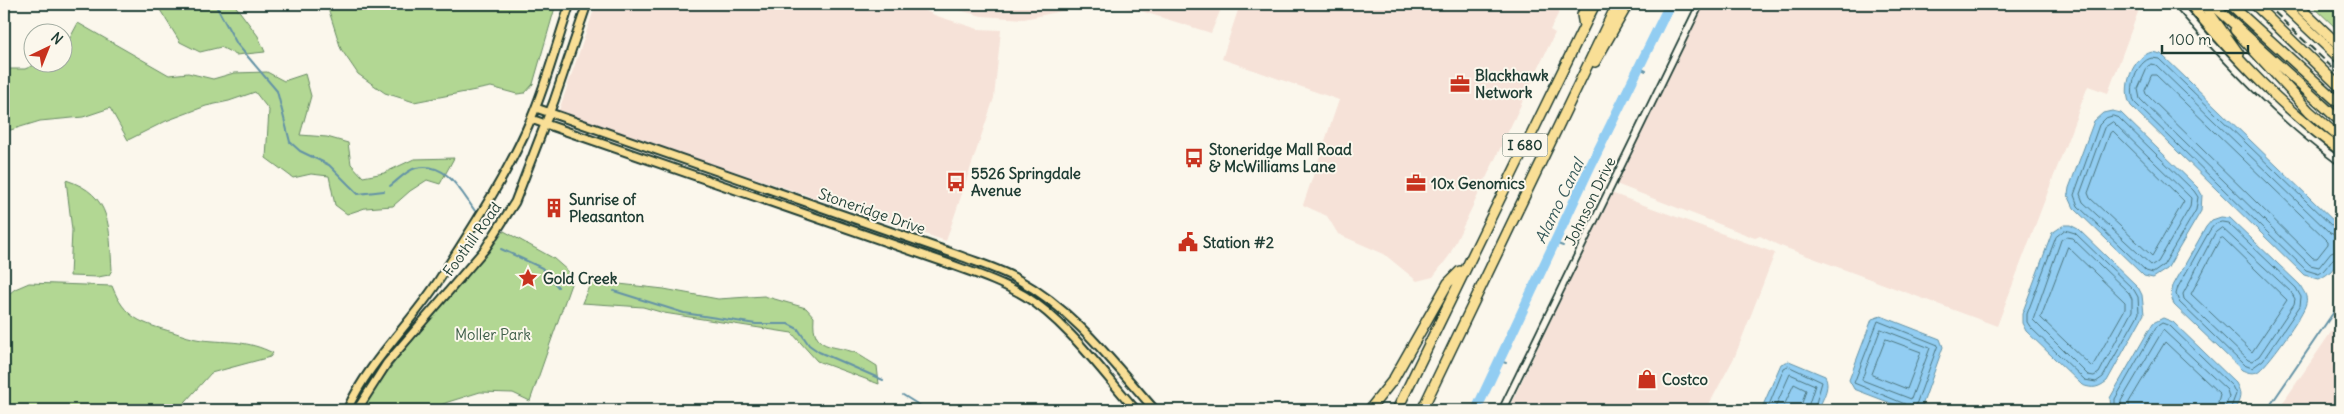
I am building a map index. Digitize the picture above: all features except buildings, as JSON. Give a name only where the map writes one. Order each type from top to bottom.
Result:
[{"type":"highway","points":[[1584,26],[1582,15],[1587,4]]},
{"type":"highway","name":"I 680","points":[[1396,410],[1595,4]]},
{"type":"highway","name":"I 680","points":[[1422,410],[1617,4]]},
{"type":"highway","points":[[1586,70],[1593,66],[1628,4]]},
{"type":"highway","points":[[2190,4],[2226,46],[2290,109],[2340,150]]},
{"type":"highway","points":[[2203,4],[2248,66]]},
{"type":"highway","points":[[2212,4],[2252,45],[2309,111],[2340,138]]},
{"type":"highway","points":[[2230,4],[2340,104]]},
{"type":"highway","points":[[2254,4],[2340,87]]},
{"type":"highway","points":[[2282,4],[2340,59]]},
{"type":"highway","points":[[2296,4],[2340,46]]},
{"type":"highway","points":[[2252,45],[2340,121]]},
{"type":"highway","points":[[1369,410],[1393,380],[1448,283],[1467,263]]},
{"type":"main road","name":"Foothill Road","points":[[347,410],[373,363],[422,305],[508,169],[536,108],[570,4]]},
{"type":"main road","name":"Foothill Road","points":[[357,410],[387,363],[485,249],[515,202],[549,113],[587,4]]},
{"type":"main road","name":"Stoneridge Drive","points":[[536,108],[952,253],[1012,276],[1032,288],[1072,320],[1096,343],[1154,410]]},
{"type":"main road","name":"Stoneridge Drive","points":[[531,119],[944,262],[1008,287],[1036,303],[1064,328],[1136,410]]},
{"type":"street","name":"Johnson Drive","points":[[1502,410],[1700,4]]},
{"type":"street","points":[[2177,4],[2222,56],[2260,95],[2300,131],[2340,162]]},
{"type":"shaded area","points":[[596,4],[911,4],[937,16],[978,29],[1001,30],[994,98],[946,241],[558,113]]},
{"type":"shaded area","points":[[935,4],[1223,4],[1211,33],[1141,11],[1112,5],[1081,7],[1024,19],[982,16]]},
{"type":"shaded area","points":[[1240,4],[1563,4],[1550,30],[1555,33],[1449,256],[1433,277],[1417,281],[1384,254],[1338,234],[1327,216],[1303,205],[1339,100],[1222,59]]},
{"type":"shaded area","points":[[1704,4],[2141,4],[2108,93],[2088,86],[1997,326],[1778,245],[1760,236],[1755,238],[1616,184]]},
{"type":"shaded area","points":[[1611,193],[1775,253],[1735,356],[1706,410],[1508,410]]},
{"type":"shaded area","points":[[2340,319],[2340,410],[2278,410],[2308,366]]},
{"type":"green space","points":[[148,4],[234,4],[258,36],[265,52],[236,55],[221,47],[200,52],[180,42],[157,5]]},
{"type":"green space","points":[[330,4],[556,4],[533,84],[525,93],[517,94],[491,87],[414,102],[385,93],[358,74],[341,49],[329,11]]},
{"type":"green space","points":[[2311,4],[2340,4],[2340,32],[2338,30]]},
{"type":"green space","points":[[78,23],[169,75],[188,73],[213,79],[234,73],[267,72],[284,81],[305,74],[311,96],[300,135],[327,137],[348,143],[351,164],[363,177],[384,173],[414,159],[454,158],[440,184],[427,180],[410,191],[393,206],[365,208],[347,214],[335,205],[329,176],[311,174],[293,178],[266,158],[269,110],[255,92],[229,101],[206,106],[166,121],[128,140],[110,108],[83,117],[40,121],[4,132],[4,69],[22,69],[22,72],[72,72],[72,34]]},
{"type":"green space","points":[[66,180],[81,186],[93,194],[106,215],[109,227],[112,270],[109,275],[98,277],[70,276],[72,230]]},
{"type":"green space","name":"Moller Park","points":[[504,231],[553,258],[569,272],[568,276],[572,281],[530,401],[513,393],[480,392],[430,410],[363,410],[375,389],[397,359],[491,249]]},
{"type":"green space","points":[[593,277],[619,284],[664,289],[718,299],[764,296],[806,308],[814,317],[816,336],[820,341],[832,347],[856,353],[877,366],[879,384],[817,361],[792,333],[664,313],[643,307],[582,303]]},
{"type":"green space","points":[[29,283],[112,286],[117,297],[129,313],[152,326],[195,339],[246,344],[273,353],[270,357],[211,373],[178,410],[4,410],[4,298],[15,289]]},
{"type":"water","points":[[2152,52],[2161,54],[2340,227],[2340,250],[2336,264],[2327,275],[2319,279],[2304,275],[2131,106],[2127,91],[2130,75],[2139,60]]},
{"type":"water","points":[[2112,111],[2121,113],[2198,188],[2202,195],[2201,211],[2167,269],[2153,278],[2144,276],[2074,208],[2068,195],[2094,121],[2103,113]]},
{"type":"water","points":[[2221,217],[2230,218],[2300,285],[2306,298],[2304,309],[2299,318],[2268,361],[2255,373],[2242,370],[2174,305],[2171,295],[2173,286],[2206,227],[2212,220]]},
{"type":"water","points":[[2064,225],[2070,225],[2078,229],[2138,287],[2142,295],[2144,314],[2107,381],[2095,387],[2082,385],[2026,331],[2022,323],[2022,314],[2052,233]]},
{"type":"water","points":[[1881,316],[1940,339],[1943,347],[1922,406],[1918,410],[1909,410],[1854,389],[1849,380],[1872,319]]},
{"type":"water","points":[[2163,318],[2173,322],[2236,383],[2240,396],[2234,410],[2111,410],[2110,398],[2153,323]]},
{"type":"water","points":[[1789,361],[1825,376],[1827,385],[1824,398],[1818,410],[1761,410],[1781,364]]},
{"type":"waterway","name":"Gold Creek","points":[[215,4],[237,44],[277,91],[290,142],[300,151],[329,165],[358,194],[384,191]]},
{"type":"waterway","name":"Alamo Canal","points":[[1476,410],[1590,167],[1670,4]]},
{"type":"waterway","points":[[1639,68],[1646,71]]},
{"type":"waterway","points":[[1579,163],[1590,167]]},
{"type":"waterway","name":"Gold Creek","points":[[390,186],[413,169],[427,167],[436,169],[444,173],[458,186],[475,211]]},
{"type":"waterway","points":[[1555,243],[1563,246]]},
{"type":"waterway","name":"Gold Creek","points":[[501,249],[542,268],[558,287]]},
{"type":"waterway","name":"Gold Creek","points":[[614,291],[684,313],[756,324],[788,324],[798,329],[809,345],[819,352],[883,380]]},
{"type":"waterway","points":[[2267,410],[2340,303]]},
{"type":"waterway","points":[[1500,361],[1506,363]]},
{"type":"waterway","name":"Gold Creek","points":[[903,395],[927,410]]},
{"type":"railway","points":[[2266,4],[2340,75]]},
{"type":"place","name":"Blackhawk Network","points":[[1460,84]]},
{"type":"place","name":"Stoneridge Mall Road & McWilliams Lane","points":[[1194,158]]},
{"type":"place","name":"5526 Springdale Avenue","points":[[956,182]]},
{"type":"place","name":"10x Genomics","points":[[1416,183]]},
{"type":"place","name":"Sunrise of Pleasanton","points":[[554,208]]},
{"type":"place","name":"Station #2","points":[[1188,242]]},
{"type":"place","name":"Gold Creek","points":[[528,278]]},
{"type":"place","name":"Costco","points":[[1647,379]]}]
